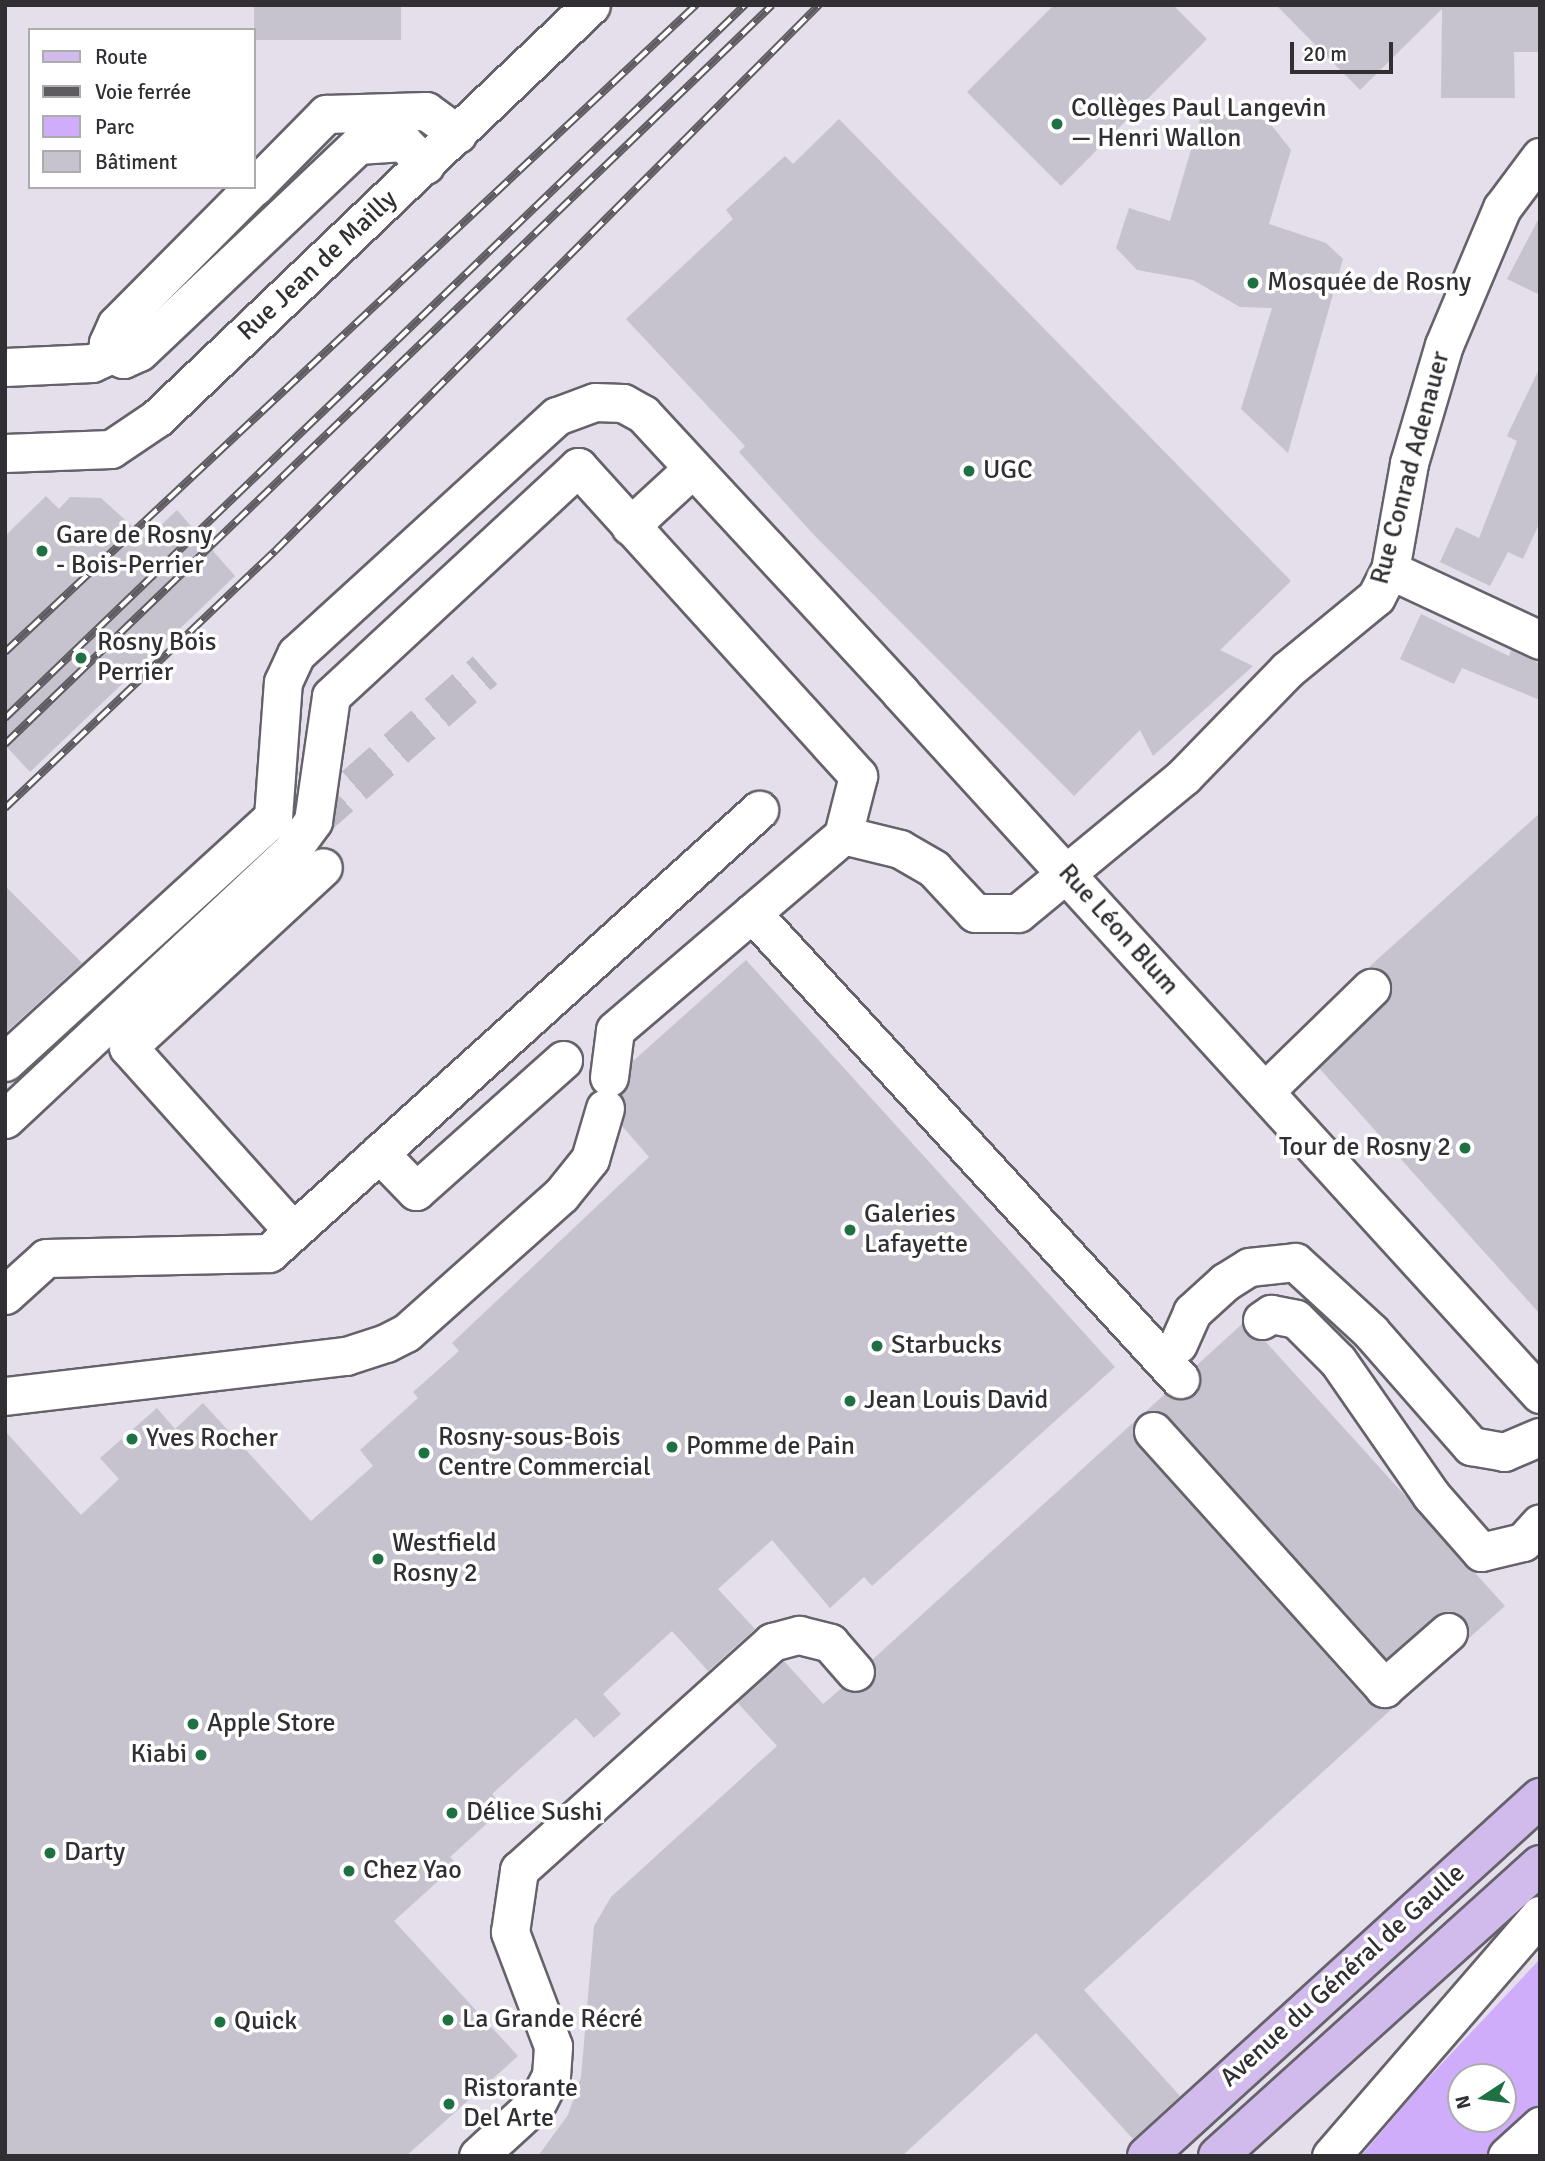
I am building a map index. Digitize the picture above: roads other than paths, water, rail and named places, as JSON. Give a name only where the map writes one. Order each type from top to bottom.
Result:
[{"type":"main road","name":"Avenue du Général de Gaulle","points":[[1147,2156],[1540,1798]]},
{"type":"main road","name":"Avenue du Général de Gaulle","points":[[1218,2156],[1540,1865]]},
{"type":"street","name":"Rue Jean de Mailly","points":[[8,453],[111,449],[158,418],[591,5]]},
{"type":"street","points":[[256,184],[326,114],[426,111],[458,134]]},
{"type":"street","points":[[5,367],[92,363],[111,354],[123,359],[139,352],[358,145],[403,142],[425,165]]},
{"type":"street","name":"Rue Conrad Adenauer","points":[[843,835],[900,849],[934,869],[975,913],[1018,913],[1069,876],[1184,776],[1287,670],[1376,597],[1390,570],[1409,463],[1444,345],[1528,186],[1540,157]]},
{"type":"street","points":[[111,354],[108,343],[116,325],[251,189]]},
{"type":"street","name":"Rue Léon Blum","points":[[5,1062],[272,817],[283,682],[296,653],[516,449],[557,416],[595,402],[623,403],[643,414],[1069,876],[1540,1394]]},
{"type":"street","points":[[5,1119],[292,850],[313,821],[331,696],[578,467],[858,776],[843,835],[615,1030],[560,1063],[416,1191],[379,1153]]},
{"type":"street","points":[[630,526],[692,469]]},
{"type":"street","points":[[1390,570],[1540,640]]},
{"type":"street","points":[[5,1295],[46,1258],[270,1252],[759,810]]},
{"type":"street","points":[[293,1231],[128,1047],[280,913],[323,867]]},
{"type":"street","points":[[752,913],[1187,1357]]},
{"type":"street","points":[[1265,1091],[1371,988]]},
{"type":"street","points":[[5,1396],[346,1356],[386,1343],[406,1333],[561,1195],[590,1159],[607,1092],[615,1030]]},
{"type":"street","points":[[1187,1357],[1192,1312],[1225,1282],[1249,1268],[1295,1262],[1371,1332],[1471,1446],[1504,1452],[1540,1437]]},
{"type":"street","points":[[1187,1357],[1212,1313],[1252,1296],[1284,1292],[1314,1318],[1338,1361],[1431,1495],[1481,1552],[1522,1542],[1540,1523]]},
{"type":"street","points":[[1262,1320],[1271,1314],[1296,1319],[1338,1361]]},
{"type":"street","points":[[1153,1430],[1384,1688],[1448,1632]]},
{"type":"street","points":[[478,2156],[538,2101],[551,2076],[553,2046],[510,1932],[519,1870],[772,1642],[799,1635],[830,1643],[855,1672]]},
{"type":"street","points":[[1331,2156],[1540,1915]]},
{"type":"street","points":[[1507,2156],[1540,2126]]},
{"type":"tunnel","points":[[313,821],[485,670]]},
{"type":"railway","points":[[5,652],[696,5]]},
{"type":"railway","points":[[5,718],[745,5]]},
{"type":"railway","points":[[5,744],[772,5]]},
{"type":"railway","points":[[5,808],[275,551],[819,5]]},
{"type":"place","name":"Collèges Paul Langevin — Henri Wallon","points":[[1057,124]]},
{"type":"place","name":"Mosquée de Rosny","points":[[1253,283]]},
{"type":"place","name":"UGC","points":[[969,471]]},
{"type":"place","name":"Gare de Rosny - Bois-Perrier","points":[[42,551]]},
{"type":"place","name":"Rosny Bois Perrier","points":[[81,658]]},
{"type":"place","name":"Tour de Rosny 2","points":[[1465,1148]]},
{"type":"place","name":"Galeries Lafayette","points":[[850,1230]]},
{"type":"place","name":"Starbucks","points":[[877,1346]]},
{"type":"place","name":"Jean Louis David","points":[[850,1401]]},
{"type":"place","name":"Yves Rocher","points":[[132,1439]]},
{"type":"place","name":"Pomme de Pain","points":[[672,1447]]},
{"type":"place","name":"Rosny-sous-Bois Centre Commercial","points":[[424,1453]]},
{"type":"place","name":"Westfield Rosny 2","points":[[378,1559]]},
{"type":"place","name":"Apple Store","points":[[193,1724]]},
{"type":"place","name":"Kiabi","points":[[201,1755]]},
{"type":"place","name":"Délice Sushi","points":[[452,1813]]},
{"type":"place","name":"Darty","points":[[50,1853]]},
{"type":"place","name":"Chez Yao","points":[[349,1871]]},
{"type":"place","name":"La Grande Récré","points":[[448,2020]]},
{"type":"place","name":"Quick","points":[[220,2022]]},
{"type":"place","name":"Ristorante Del Arte","points":[[449,2104]]}]
